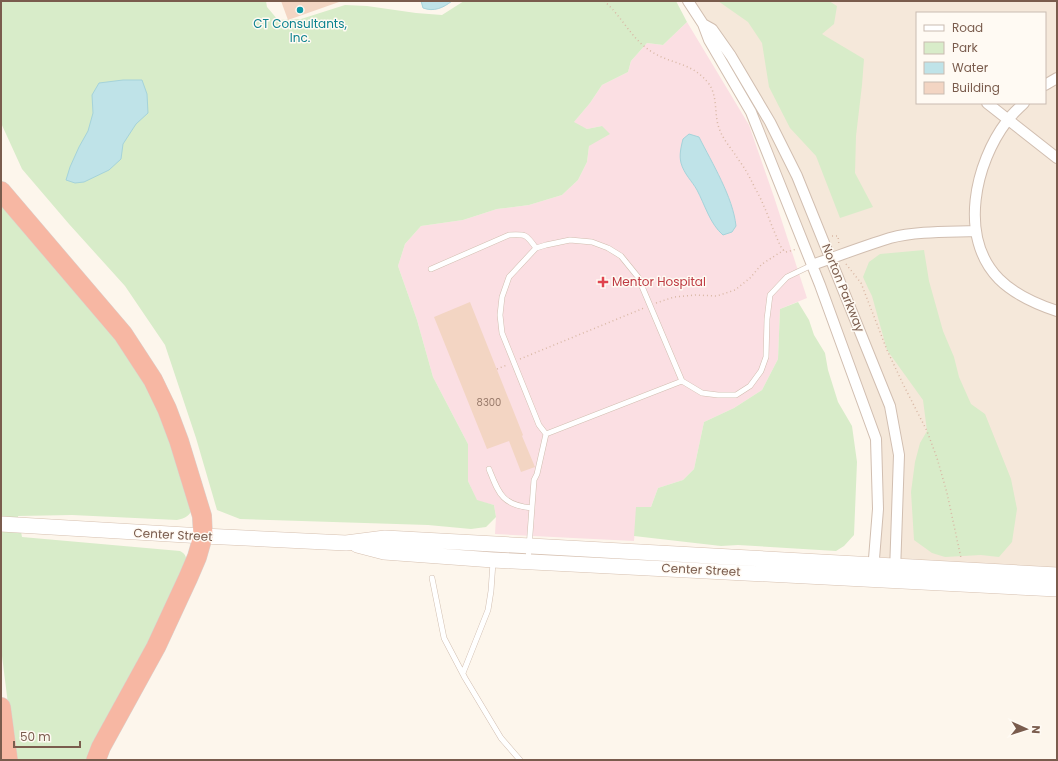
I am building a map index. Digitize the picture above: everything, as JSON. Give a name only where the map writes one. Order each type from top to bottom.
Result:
[{"type":"highway","points":[[1,191],[123,334],[152,380],[167,409],[179,441],[202,516],[203,536],[197,557],[173,612],[138,681],[101,747],[96,760]]},
{"type":"highway","points":[[1,707],[8,760]]},
{"type":"main road","name":"Center Street","points":[[1,524],[346,543],[384,552],[529,554],[895,573],[967,569],[1057,575]]},
{"type":"main road","points":[[966,584],[967,569]]},
{"type":"main road","name":"Center Street","points":[[895,573],[966,584],[1057,589]]},
{"type":"street","name":"Norton Parkway","points":[[688,1],[703,24],[709,40],[751,112],[812,265],[876,439],[878,509],[873,572]]},
{"type":"street","name":"Norton Parkway","points":[[703,24],[712,29],[731,56],[770,122],[797,176],[890,406],[899,455],[895,573]]},
{"type":"street","points":[[1046,84],[1057,78]]},
{"type":"street","points":[[988,104],[1057,158]]},
{"type":"street","points":[[1023,104],[1008,120],[990,150],[983,166],[975,203],[978,244],[983,257],[998,279],[1015,293],[1030,301],[1057,311]]},
{"type":"street","points":[[812,265],[891,238],[931,233],[976,231]]},
{"type":"lane","points":[[431,269],[509,235],[521,234],[528,237],[536,248]]},
{"type":"lane","points":[[529,554],[534,480],[538,474],[546,434],[539,425],[502,333],[500,315],[502,297],[509,277],[536,248],[570,240],[592,242],[608,248],[621,256],[638,277],[682,381],[702,393],[718,395],[736,395],[750,386],[761,372],[766,357],[767,319],[770,295],[787,277],[812,265]]},
{"type":"lane","points":[[546,434],[682,381]]},
{"type":"lane","points":[[489,469],[502,497],[519,506],[532,508]]},
{"type":"lane","points":[[463,673],[488,610],[491,591],[493,553]]},
{"type":"lane","points":[[432,578],[444,638],[501,738],[520,760]]},
{"type":"path","points":[[497,369],[650,305],[674,297],[696,295],[717,296],[735,290],[750,278],[762,264],[784,250]]},
{"type":"shaded area","points":[[688,1],[1057,1],[1057,589],[873,579],[876,439],[751,112]]},
{"type":"shaded area","name":"Mentor Hospital","points":[[687,22],[749,125],[807,298],[780,309],[778,359],[762,390],[734,408],[704,422],[694,469],[683,480],[658,488],[651,507],[637,507],[634,541],[495,534],[496,517],[494,505],[477,501],[468,481],[468,444],[433,377],[417,320],[398,266],[405,244],[421,226],[463,220],[497,209],[529,205],[562,195],[578,180],[587,162],[589,146],[602,126],[587,129],[573,123],[590,103],[602,85],[628,72],[631,61],[647,43],[663,45]]},
{"type":"green space","points":[[1,1],[266,1],[267,7],[278,20],[301,19],[345,5],[367,6],[442,15],[464,1],[676,1],[687,22],[663,45],[647,43],[631,61],[628,72],[602,85],[590,103],[574,122],[587,129],[602,126],[610,134],[589,146],[587,162],[578,180],[562,195],[529,205],[497,209],[463,220],[421,226],[405,244],[398,266],[417,320],[433,377],[468,444],[468,481],[477,500],[494,505],[496,517],[486,527],[471,529],[428,525],[240,519],[217,510],[196,438],[165,345],[125,286],[22,169],[1,123]]},
{"type":"green space","points":[[718,1],[829,1],[837,6],[834,24],[822,34],[864,59],[856,136],[855,173],[873,207],[840,218],[816,156],[790,128],[769,87],[762,43],[748,22]]},
{"type":"green space","points":[[1,199],[89,301],[156,397],[193,507],[187,516],[177,520],[72,515],[18,516],[22,537],[180,551],[186,557],[185,571],[90,760],[15,760],[1,648]]},
{"type":"green space","points":[[924,250],[929,281],[943,331],[954,357],[959,377],[971,404],[985,414],[1011,479],[1017,509],[1012,542],[999,557],[981,555],[945,557],[932,553],[914,540],[911,492],[915,462],[920,443],[927,431],[923,400],[887,350],[872,296],[863,277],[869,262],[880,254]]},
{"type":"green space","points":[[798,302],[809,320],[814,335],[825,353],[828,370],[838,402],[852,426],[857,462],[854,535],[844,546],[836,551],[738,545],[721,546],[634,536],[636,507],[651,507],[658,488],[683,480],[694,469],[704,422],[734,408],[762,390],[778,359],[780,309]]},
{"type":"water","points":[[421,1],[452,1],[445,6],[431,10],[423,8]]},
{"type":"water","points":[[123,80],[142,80],[147,94],[148,113],[136,124],[123,144],[121,159],[109,170],[84,182],[75,183],[66,180],[70,167],[88,131],[93,113],[92,95],[99,83]]},
{"type":"water","points":[[689,134],[699,137],[716,169],[731,204],[734,215],[736,226],[732,232],[723,235],[718,231],[697,190],[682,167],[680,151],[683,139]]},
{"type":"building","name":"CT Consultants, Inc.","points":[[281,1],[338,1],[339,2],[288,20]]},
{"type":"building","points":[[470,302],[535,467],[521,472],[509,441],[487,449],[434,317]]},
{"type":"place","name":"CT Consultants, Inc.","points":[[300,10]]},
{"type":"place","name":"Mentor Hospital","points":[[603,282]]}]
